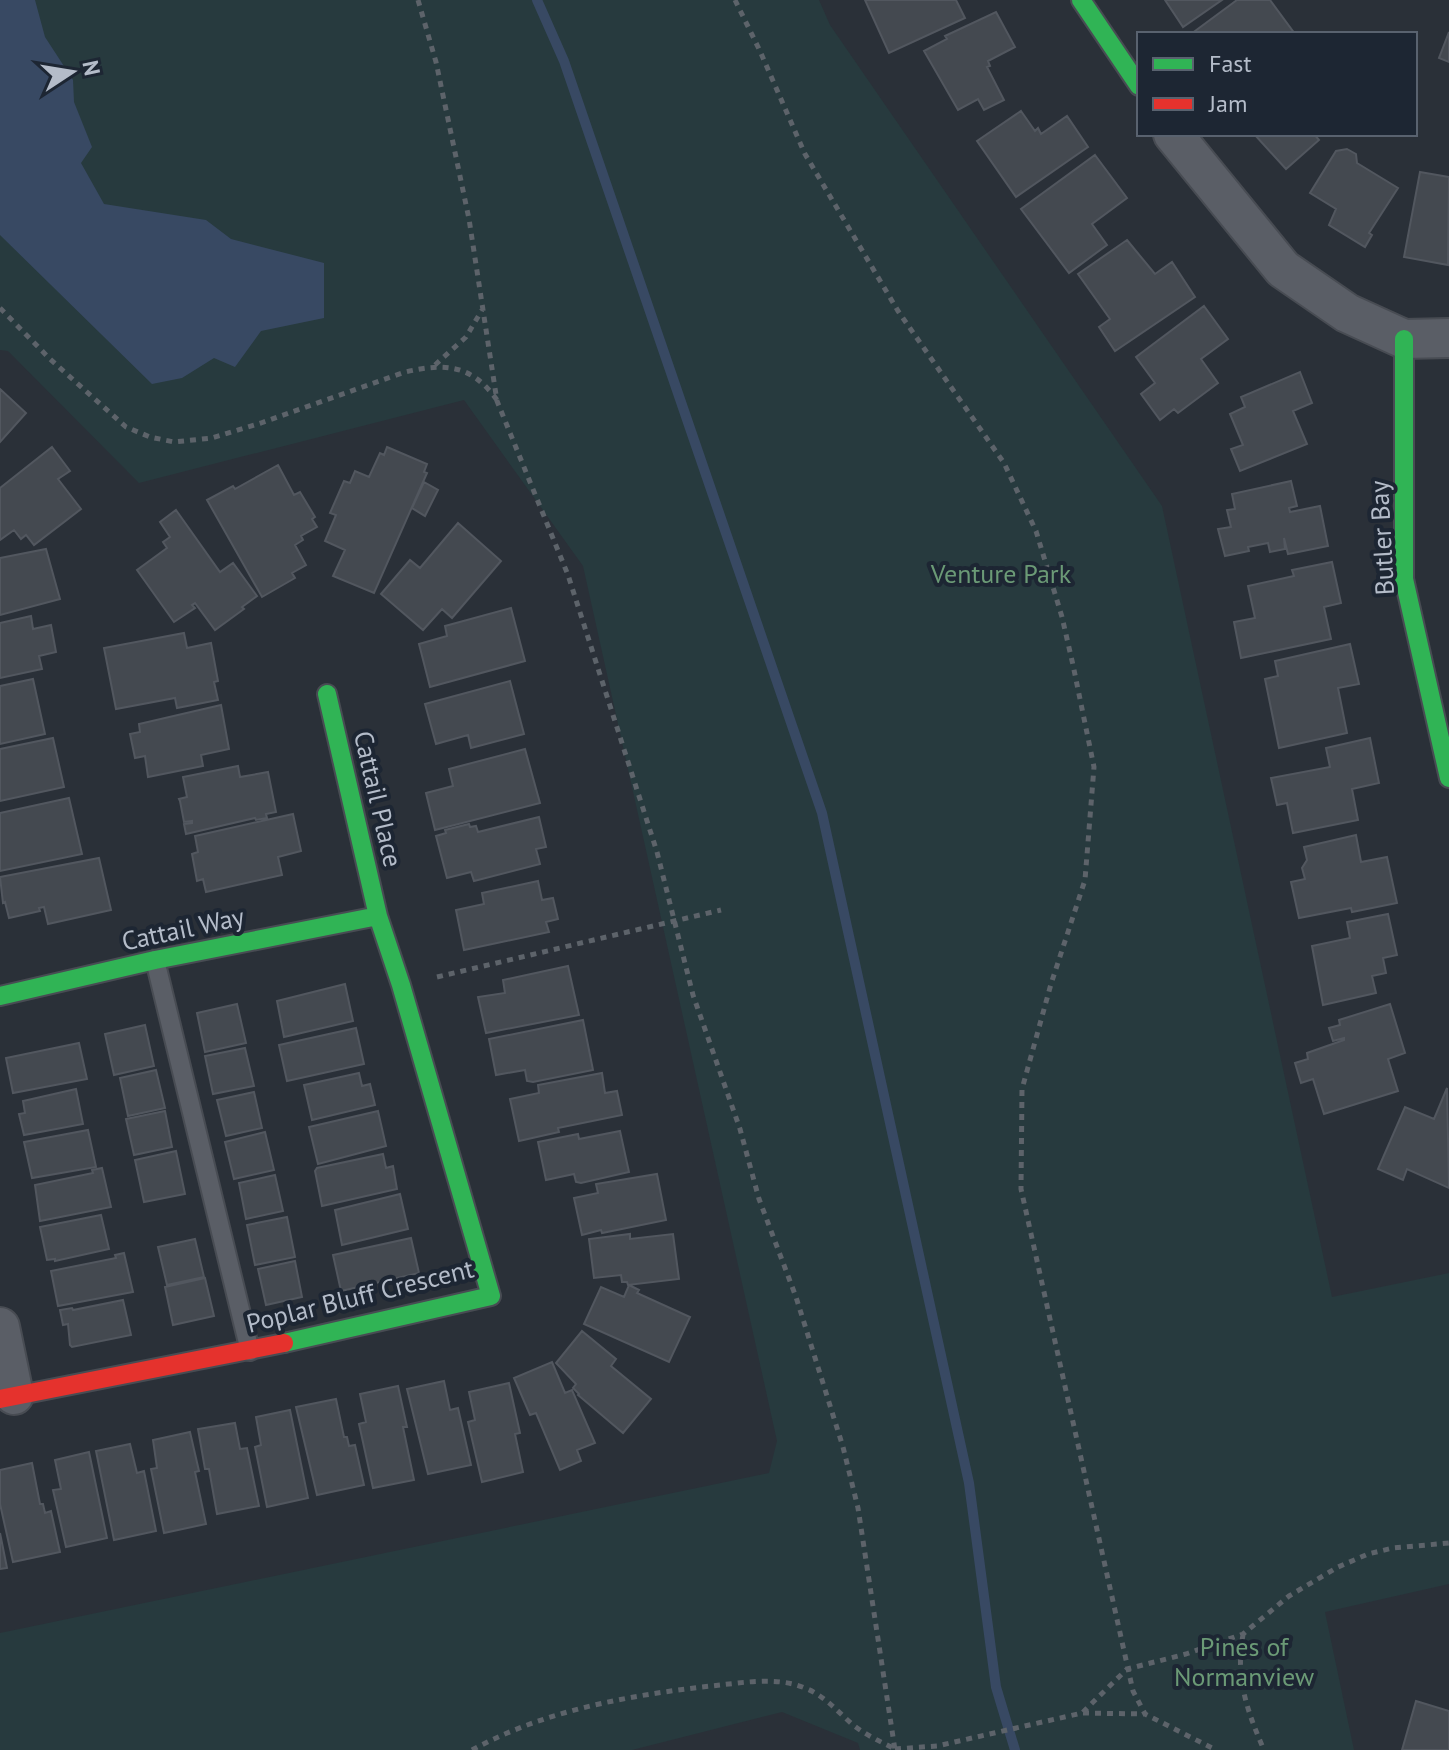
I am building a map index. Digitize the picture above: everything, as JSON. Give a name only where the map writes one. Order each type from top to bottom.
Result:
[{"type":"street","points":[[1081,0],[1137,83]]},
{"type":"street","points":[[1175,136],[1283,269],[1347,313],[1404,339],[1449,338]]},
{"type":"street","name":"Butler Bay","points":[[1404,339],[1404,579],[1449,778]]},
{"type":"street","name":"Cattail Place","points":[[327,694],[378,916]]},
{"type":"street","name":"Cattail Way","points":[[0,996],[155,960],[378,916]]},
{"type":"street","name":"Poplar Bluff Crescent","points":[[7,1397],[250,1351],[491,1296],[378,916]]},
{"type":"street","points":[[0,1327],[7,1397]]},
{"type":"lane","points":[[155,960],[250,1351]]},
{"type":"path","points":[[418,0],[436,62],[460,176],[497,401]]},
{"type":"path","points":[[735,0],[813,168],[898,311],[1004,463],[1036,531],[1071,653],[1094,767],[1085,880],[1051,984],[1022,1089],[1021,1189],[1127,1669],[1133,1691],[1145,1714]]},
{"type":"path","points":[[0,308],[50,359],[126,427],[174,442],[212,438],[405,372],[434,366],[460,370],[483,381],[497,401],[568,575],[657,852],[693,995],[740,1129],[759,1199],[796,1297],[843,1447],[858,1508],[895,1750]]},
{"type":"path","points":[[434,366],[466,337],[483,309]]},
{"type":"path","points":[[401,985],[721,910]]},
{"type":"path","points":[[1082,1713],[1127,1669],[1186,1654],[1243,1634],[1289,1596],[1338,1567],[1368,1554],[1393,1548],[1449,1543]]},
{"type":"path","points":[[1243,1634],[1239,1654],[1241,1683],[1246,1707],[1264,1750]]},
{"type":"path","points":[[472,1750],[499,1736],[558,1715],[636,1696],[740,1683],[781,1682],[802,1686],[821,1696],[852,1724],[895,1750],[937,1746],[1082,1713],[1145,1714],[1216,1750]]},
{"type":"green space","points":[[0,0],[819,0],[830,25],[1162,506],[1332,1297],[1449,1273],[1449,1584],[1325,1612],[1354,1750],[860,1750],[858,1743],[782,1712],[632,1750],[0,1750],[0,1633],[769,1473],[777,1441],[583,566],[464,400],[139,483],[8,351],[0,350]]},
{"type":"water","points":[[0,0],[35,0],[45,37],[73,80],[74,102],[92,147],[81,163],[104,204],[206,220],[231,239],[324,263],[324,318],[261,331],[235,367],[214,358],[182,378],[152,384],[0,235]]},
{"type":"building","points":[[865,0],[956,0],[965,18],[889,53]]},
{"type":"building","points":[[1165,0],[1222,0],[1183,27]]},
{"type":"building","points":[[1237,0],[1270,0],[1294,32],[1194,32]]},
{"type":"building","points":[[996,12],[1015,47],[988,61],[990,66],[987,67],[1004,100],[984,110],[978,99],[958,110],[924,51],[947,39],[945,36]]},
{"type":"building","points":[[1449,32],[1449,62],[1439,58]]},
{"type":"building","points":[[1021,111],[1035,131],[1038,128],[1041,134],[1067,116],[1088,147],[1016,197],[977,141]]},
{"type":"building","points":[[1256,136],[1316,136],[1319,140],[1286,169]]},
{"type":"building","points":[[1347,149],[1356,154],[1357,163],[1398,188],[1369,233],[1372,235],[1365,247],[1329,225],[1336,209],[1310,193],[1336,151]]},
{"type":"building","points":[[1095,155],[1127,198],[1092,224],[1107,245],[1069,273],[1021,209]]},
{"type":"building","points":[[1420,172],[1449,177],[1448,265],[1404,257]]},
{"type":"building","points":[[1127,240],[1155,274],[1172,262],[1195,297],[1115,351],[1099,327],[1110,319],[1078,274]]},
{"type":"building","points":[[1204,306],[1228,339],[1201,359],[1218,383],[1178,413],[1174,409],[1160,420],[1141,394],[1155,383],[1136,357]]},
{"type":"building","points":[[1300,372],[1312,403],[1293,411],[1307,444],[1240,471],[1231,449],[1243,445],[1230,414],[1245,407],[1241,397]]},
{"type":"building","points":[[0,389],[26,413],[0,442]]},
{"type":"building","points":[[52,447],[70,471],[58,479],[81,509],[34,545],[26,535],[21,539],[14,530],[0,540],[0,488]]},
{"type":"building","points":[[387,447],[427,464],[424,472],[427,473],[374,593],[333,576],[345,550],[325,541],[336,515],[330,513],[344,481],[350,483],[355,471],[369,477],[380,453],[384,455]]},
{"type":"building","points":[[278,465],[294,495],[300,492],[315,517],[312,519],[317,527],[301,536],[303,540],[295,545],[306,565],[292,573],[295,578],[262,597],[207,500],[233,486],[235,489]]},
{"type":"building","points":[[1291,481],[1297,506],[1289,508],[1290,512],[1320,506],[1328,546],[1288,554],[1284,538],[1285,549],[1270,552],[1268,543],[1225,556],[1218,529],[1231,527],[1227,510],[1235,509],[1232,494]]},
{"type":"building","points":[[424,482],[438,490],[425,516],[412,508]]},
{"type":"building","points":[[176,510],[220,572],[233,563],[257,596],[215,630],[195,603],[192,605],[195,608],[174,622],[137,570],[167,548],[163,542],[170,537],[160,522]]},
{"type":"building","points":[[458,523],[501,561],[452,618],[442,609],[423,630],[381,594],[410,560],[420,568]]},
{"type":"building","points":[[46,549],[60,599],[0,615],[0,558]]},
{"type":"building","points":[[1332,562],[1341,603],[1324,607],[1331,639],[1241,658],[1234,622],[1255,618],[1248,586],[1294,576],[1292,570]]},
{"type":"building","points":[[511,608],[525,661],[430,687],[419,644],[447,636],[445,626]]},
{"type":"building","points":[[31,616],[33,629],[51,625],[56,652],[39,656],[42,669],[0,678],[0,623]]},
{"type":"building","points":[[184,633],[187,648],[211,643],[218,700],[177,708],[175,698],[116,709],[104,648]]},
{"type":"building","points":[[1350,644],[1359,684],[1338,688],[1347,733],[1279,748],[1265,679],[1278,676],[1275,661]]},
{"type":"building","points":[[33,679],[45,734],[0,744],[0,686]]},
{"type":"building","points":[[510,681],[524,734],[471,748],[468,735],[436,744],[425,704]]},
{"type":"building","points":[[221,705],[229,749],[201,755],[203,766],[148,777],[145,756],[135,758],[130,734],[140,732],[139,724]]},
{"type":"building","points":[[53,738],[64,787],[0,801],[0,749]]},
{"type":"building","points":[[1370,738],[1379,783],[1352,789],[1358,820],[1293,833],[1287,803],[1277,805],[1271,778],[1330,767],[1326,748]]},
{"type":"building","points":[[525,749],[540,803],[435,830],[426,793],[453,786],[449,769]]},
{"type":"building","points":[[238,766],[240,777],[268,772],[276,812],[266,814],[267,818],[186,834],[184,824],[192,821],[184,822],[179,799],[187,797],[183,777]]},
{"type":"building","points":[[69,798],[82,854],[0,871],[0,813]]},
{"type":"building","points":[[293,814],[301,851],[278,857],[282,875],[206,892],[203,879],[197,881],[192,854],[198,852],[195,836]]},
{"type":"building","points":[[539,817],[546,847],[536,849],[540,864],[474,881],[471,872],[447,878],[436,836],[446,833],[445,830],[469,824],[470,827],[476,826],[478,832]]},
{"type":"building","points":[[1356,835],[1361,862],[1387,857],[1397,903],[1299,918],[1291,882],[1305,879],[1302,868],[1307,860],[1304,847]]},
{"type":"building","points":[[99,858],[111,910],[48,924],[44,907],[39,908],[40,911],[9,918],[3,903],[0,877]]},
{"type":"building","points":[[538,881],[542,900],[553,898],[558,919],[546,922],[549,932],[464,950],[456,910],[484,904],[482,893]]},
{"type":"building","points":[[1388,914],[1397,955],[1383,958],[1386,973],[1372,976],[1376,993],[1323,1005],[1312,946],[1350,938],[1347,922]]},
{"type":"building","points":[[568,966],[579,1015],[486,1033],[478,997],[505,993],[503,980]]},
{"type":"building","points":[[345,984],[353,1021],[284,1037],[277,1001]]},
{"type":"building","points":[[237,1004],[246,1043],[205,1052],[197,1013]]},
{"type":"building","points":[[1390,1004],[1405,1053],[1388,1059],[1398,1091],[1324,1114],[1313,1079],[1301,1083],[1295,1063],[1308,1059],[1307,1053],[1344,1040],[1333,1041],[1329,1028],[1340,1025],[1339,1020]]},
{"type":"building","points":[[583,1020],[593,1070],[533,1082],[527,1081],[525,1070],[496,1075],[489,1039]]},
{"type":"building","points":[[145,1025],[154,1066],[114,1075],[105,1034]]},
{"type":"building","points":[[356,1028],[364,1064],[287,1081],[279,1045]]},
{"type":"building","points":[[79,1043],[87,1079],[13,1093],[6,1058]]},
{"type":"building","points":[[245,1048],[254,1086],[213,1094],[205,1056]]},
{"type":"building","points":[[156,1070],[165,1108],[128,1116],[120,1078]]},
{"type":"building","points":[[359,1073],[362,1086],[370,1084],[375,1105],[312,1120],[304,1085]]},
{"type":"building","points":[[602,1073],[605,1093],[617,1091],[622,1115],[558,1128],[559,1132],[519,1141],[510,1099],[539,1093],[538,1085]]},
{"type":"building","points":[[1447,1088],[1449,1188],[1407,1169],[1403,1180],[1378,1169],[1405,1107],[1434,1119]]},
{"type":"building","points":[[76,1089],[83,1124],[24,1135],[19,1114],[25,1113],[23,1101]]},
{"type":"building","points":[[254,1092],[262,1128],[226,1136],[217,1100]]},
{"type":"building","points":[[165,1111],[172,1147],[134,1155],[126,1119]]},
{"type":"building","points":[[378,1111],[386,1146],[318,1164],[309,1127]]},
{"type":"building","points":[[88,1130],[96,1167],[32,1178],[24,1142]]},
{"type":"building","points":[[620,1131],[629,1172],[581,1183],[576,1182],[574,1174],[546,1180],[538,1142],[578,1134],[579,1139]]},
{"type":"building","points":[[265,1132],[274,1170],[234,1179],[225,1142]]},
{"type":"building","points":[[176,1151],[185,1194],[144,1202],[135,1160]]},
{"type":"building","points":[[383,1154],[386,1168],[393,1166],[397,1189],[322,1206],[317,1168]]},
{"type":"building","points":[[102,1168],[111,1207],[40,1221],[35,1185],[93,1173],[92,1170]]},
{"type":"building","points":[[657,1174],[666,1220],[582,1235],[574,1198],[598,1193],[596,1184]]},
{"type":"building","points":[[275,1175],[283,1211],[246,1219],[239,1183]]},
{"type":"building","points":[[400,1194],[408,1229],[342,1245],[335,1210]]},
{"type":"building","points":[[101,1215],[109,1249],[47,1260],[40,1227]]},
{"type":"building","points":[[287,1217],[295,1257],[255,1265],[247,1225]]},
{"type":"building","points":[[630,1234],[630,1239],[673,1234],[679,1279],[628,1285],[622,1282],[621,1275],[594,1278],[589,1239]]},
{"type":"building","points":[[411,1238],[419,1273],[341,1291],[333,1255]]},
{"type":"building","points":[[195,1239],[204,1277],[167,1285],[158,1247]]},
{"type":"building","points":[[124,1253],[133,1292],[58,1306],[51,1271],[116,1258],[115,1255]]},
{"type":"building","points":[[295,1261],[302,1297],[266,1305],[258,1269]]},
{"type":"building","points":[[205,1278],[214,1316],[173,1325],[165,1287]]},
{"type":"building","points":[[629,1285],[639,1290],[637,1293],[690,1317],[669,1362],[584,1324],[601,1287],[624,1297]]},
{"type":"building","points":[[123,1300],[131,1335],[70,1345],[68,1324],[63,1325],[60,1310]]},
{"type":"building","points":[[582,1331],[616,1359],[611,1366],[651,1399],[623,1433],[578,1395],[573,1388],[576,1384],[556,1363]]},
{"type":"building","points":[[552,1362],[565,1393],[572,1390],[595,1443],[577,1450],[581,1461],[560,1470],[536,1413],[530,1415],[514,1378]]},
{"type":"building","points":[[444,1381],[450,1410],[458,1408],[471,1465],[428,1474],[407,1389]]},
{"type":"building","points":[[509,1383],[520,1433],[515,1434],[523,1472],[482,1482],[468,1422],[475,1420],[469,1392]]},
{"type":"building","points":[[398,1386],[414,1480],[373,1488],[359,1424],[366,1422],[360,1394]]},
{"type":"building","points":[[336,1399],[344,1437],[347,1437],[349,1446],[355,1445],[364,1485],[317,1495],[296,1407]]},
{"type":"building","points":[[290,1410],[308,1498],[267,1507],[255,1447],[261,1445],[256,1417]]},
{"type":"building","points":[[235,1423],[240,1449],[247,1448],[259,1506],[217,1514],[198,1429]]},
{"type":"building","points":[[190,1432],[206,1524],[164,1533],[151,1469],[157,1468],[153,1440]]},
{"type":"building","points":[[130,1444],[137,1473],[144,1471],[156,1531],[114,1540],[96,1451]]},
{"type":"building","points":[[89,1452],[107,1538],[66,1547],[53,1490],[61,1489],[55,1460]]},
{"type":"building","points":[[32,1463],[40,1504],[43,1504],[45,1513],[51,1511],[60,1552],[13,1562],[0,1504],[0,1470]]},
{"type":"building","points":[[0,1533],[7,1568],[0,1569]]},
{"type":"building","points":[[1416,1701],[1449,1711],[1449,1750],[1402,1750]]},
{"type":"waterway","points":[[537,0],[564,61],[822,813],[969,1483],[996,1687],[1015,1750]]},
{"type":"traffic: fast","points":[[1081,0],[1137,83]]},
{"type":"traffic: fast","points":[[1404,339],[1404,579],[1449,778]]},
{"type":"traffic: fast","points":[[284,1343],[491,1296],[378,916],[327,694]]},
{"type":"traffic: fast","points":[[0,996],[155,960],[378,916]]},
{"type":"traffic: jam","points":[[0,1399],[284,1343]]},
{"type":"park label","name":"Venture Park","points":[[1001,574]]},
{"type":"park label","name":"Pines of Normanview","points":[[1244,1662]]}]
